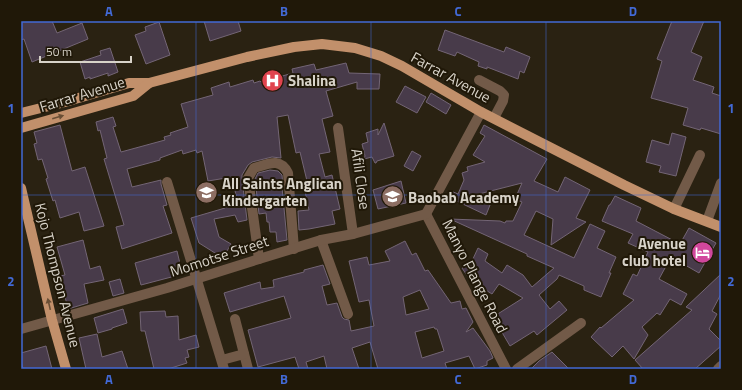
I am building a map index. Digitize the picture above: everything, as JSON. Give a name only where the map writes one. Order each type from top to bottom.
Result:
[{"type":"main road","name":"Farrar Avenue","points":[[21,114],[129,83],[149,83],[247,57],[294,47],[322,44],[355,48],[381,56],[402,66],[481,112],[624,185],[674,209],[721,227]]},
{"type":"main road","name":"Farrar Avenue","points":[[21,128],[133,96],[149,83]]},
{"type":"main road","name":"Kojo Thompson Avenue","points":[[21,188],[52,320],[66,369]]},
{"type":"street","points":[[479,80],[500,90],[504,95],[503,101],[494,118]]},
{"type":"street","name":"Manyo Plange Road","points":[[481,112],[426,214],[506,369]]},
{"type":"street","name":"Afili Close","points":[[338,128],[353,234]]},
{"type":"street","points":[[674,209],[700,155]]},
{"type":"street","points":[[259,259],[248,178],[254,168],[275,162],[286,168],[288,173],[294,249]]},
{"type":"street","points":[[167,182],[223,364],[244,354]]},
{"type":"street","points":[[707,222],[721,183]]},
{"type":"street","name":"Momotse Street","points":[[21,329],[167,288],[321,240],[353,234],[426,214]]},
{"type":"street","points":[[321,240],[348,314]]},
{"type":"street","points":[[235,319],[248,369]]},
{"type":"street","points":[[517,369],[581,323]]},
{"type":"street","points":[[718,369],[721,366]]},
{"type":"building","points":[[21,21],[52,21],[57,33],[82,23],[88,39],[32,62],[24,39],[21,40]]},
{"type":"building","points":[[204,21],[238,21],[241,31],[210,41]]},
{"type":"building","points":[[672,21],[704,21],[691,52],[702,57],[693,80],[714,87],[712,93],[721,96],[721,134],[701,128],[700,130],[683,125],[688,108],[651,98],[662,61],[657,59]]},
{"type":"building","points":[[159,22],[170,55],[146,64],[135,35],[146,31],[145,27]]},
{"type":"building","points":[[445,30],[504,52],[506,47],[530,57],[524,73],[520,71],[518,79],[487,67],[487,69],[478,66],[479,62],[457,52],[455,56],[438,50]]},
{"type":"building","points":[[110,48],[118,72],[108,76],[108,73],[90,79],[90,77],[85,79],[80,62],[101,55],[100,51]]},
{"type":"building","points":[[346,63],[349,73],[380,74],[379,89],[357,89],[357,82],[326,91],[333,116],[322,119],[330,152],[319,154],[325,177],[332,175],[340,209],[332,211],[335,224],[299,230],[298,211],[309,210],[303,182],[307,181],[300,152],[296,153],[288,115],[277,117],[281,158],[272,157],[252,162],[248,165],[242,175],[247,220],[238,222],[235,215],[214,219],[219,237],[231,244],[223,258],[199,243],[191,218],[238,204],[232,177],[208,181],[202,151],[197,153],[196,150],[183,154],[182,150],[160,158],[160,160],[127,169],[132,187],[161,180],[167,205],[163,206],[172,233],[122,249],[116,227],[124,225],[104,159],[107,158],[100,130],[98,131],[96,122],[113,117],[116,126],[113,127],[121,152],[165,140],[164,137],[171,135],[170,133],[188,127],[181,104],[213,95],[211,88],[229,82],[230,87],[253,80],[254,83],[261,82],[293,73],[292,69],[314,64],[316,70]]},
{"type":"building","points":[[405,86],[426,97],[417,113],[396,102]]},
{"type":"building","points":[[431,93],[451,105],[446,114],[426,102]]},
{"type":"building","points":[[384,123],[394,156],[377,161],[376,163],[372,157],[364,159],[365,156],[362,144],[368,142],[366,133],[378,129],[378,135]]},
{"type":"building","points":[[60,125],[72,171],[85,167],[104,226],[84,231],[79,212],[60,218],[55,200],[53,201],[46,179],[48,178],[42,159],[38,160],[34,144],[37,143],[34,132]]},
{"type":"building","points":[[484,125],[547,159],[534,181],[558,192],[565,177],[590,190],[576,218],[586,222],[551,245],[553,219],[536,211],[524,235],[574,258],[590,224],[605,231],[597,248],[616,257],[601,297],[584,290],[584,286],[559,275],[557,279],[539,295],[550,309],[559,301],[567,310],[537,335],[534,331],[510,346],[493,317],[523,298],[499,284],[492,294],[470,280],[462,268],[472,261],[478,248],[488,254],[485,261],[502,273],[507,265],[523,275],[532,287],[554,268],[450,219],[500,221],[505,223],[506,221],[513,221],[522,202],[515,199],[522,183],[467,197],[490,205],[486,215],[448,197],[451,191],[458,194],[464,180],[462,173],[468,171],[467,167],[485,162],[473,155],[485,136],[480,133]]},
{"type":"building","points":[[672,133],[686,137],[676,176],[659,172],[661,166],[646,162],[652,140],[669,145]]},
{"type":"building","points":[[412,151],[421,156],[413,171],[404,166]]},
{"type":"building","points":[[270,170],[278,171],[282,175],[287,240],[277,242],[276,232],[270,232],[266,213],[259,214],[255,179],[258,173]]},
{"type":"building","points":[[401,181],[406,203],[378,209],[373,190]]},
{"type":"building","points":[[615,196],[641,208],[636,221],[680,244],[689,228],[716,243],[699,273],[671,257],[659,279],[687,294],[681,305],[670,299],[660,315],[657,313],[642,327],[648,335],[634,359],[623,346],[612,357],[591,337],[600,327],[601,328],[634,300],[623,294],[633,274],[637,276],[648,252],[628,243],[633,234],[602,221]]},
{"type":"building","points":[[83,240],[90,269],[100,266],[104,280],[84,284],[88,303],[68,309],[60,276],[65,275],[57,247]]},
{"type":"building","points":[[405,241],[412,255],[416,253],[425,271],[428,270],[451,303],[460,301],[462,309],[466,308],[473,322],[466,332],[473,328],[490,351],[493,358],[487,361],[487,365],[475,369],[469,356],[445,363],[447,369],[378,369],[370,342],[352,348],[359,369],[327,369],[324,356],[306,362],[308,369],[299,369],[295,357],[258,367],[248,330],[291,318],[284,296],[230,312],[224,293],[260,282],[261,289],[274,287],[273,280],[304,272],[304,270],[323,265],[330,284],[322,286],[327,305],[337,303],[342,317],[349,320],[351,331],[374,326],[369,300],[359,302],[349,261],[367,257],[369,265],[390,261],[385,251]],"holes":[[[420,290],[429,309],[406,315],[403,297]],[[434,327],[437,329],[444,351],[422,358],[415,332]]]},
{"type":"building","points":[[177,251],[181,268],[179,275],[141,285],[135,263]]},
{"type":"building","points":[[721,274],[721,294],[712,311],[717,314],[709,329],[721,341],[721,346],[695,369],[643,369],[635,360],[692,310],[686,307]]},
{"type":"building","points":[[120,279],[124,293],[113,296],[109,282]]},
{"type":"building","points":[[123,309],[127,323],[98,333],[94,318]]},
{"type":"building","points":[[165,311],[166,317],[178,316],[179,340],[196,335],[199,347],[187,350],[189,357],[185,358],[187,363],[168,369],[154,369],[145,331],[141,331],[140,312]]},
{"type":"building","points":[[97,334],[102,357],[122,351],[128,369],[86,369],[79,338]]},
{"type":"building","points":[[46,346],[52,369],[23,369],[21,353]]},
{"type":"building","points":[[552,352],[569,369],[531,369],[539,361]]},
{"type":"place","name":"Shalina","points":[[273,80]]},
{"type":"place","name":"All Saints Anglican Kindergarten","points":[[207,192]]},
{"type":"place","name":"Baobab Academy","points":[[393,197]]},
{"type":"place","name":"Avenue club hotel","points":[[702,252]]}]
